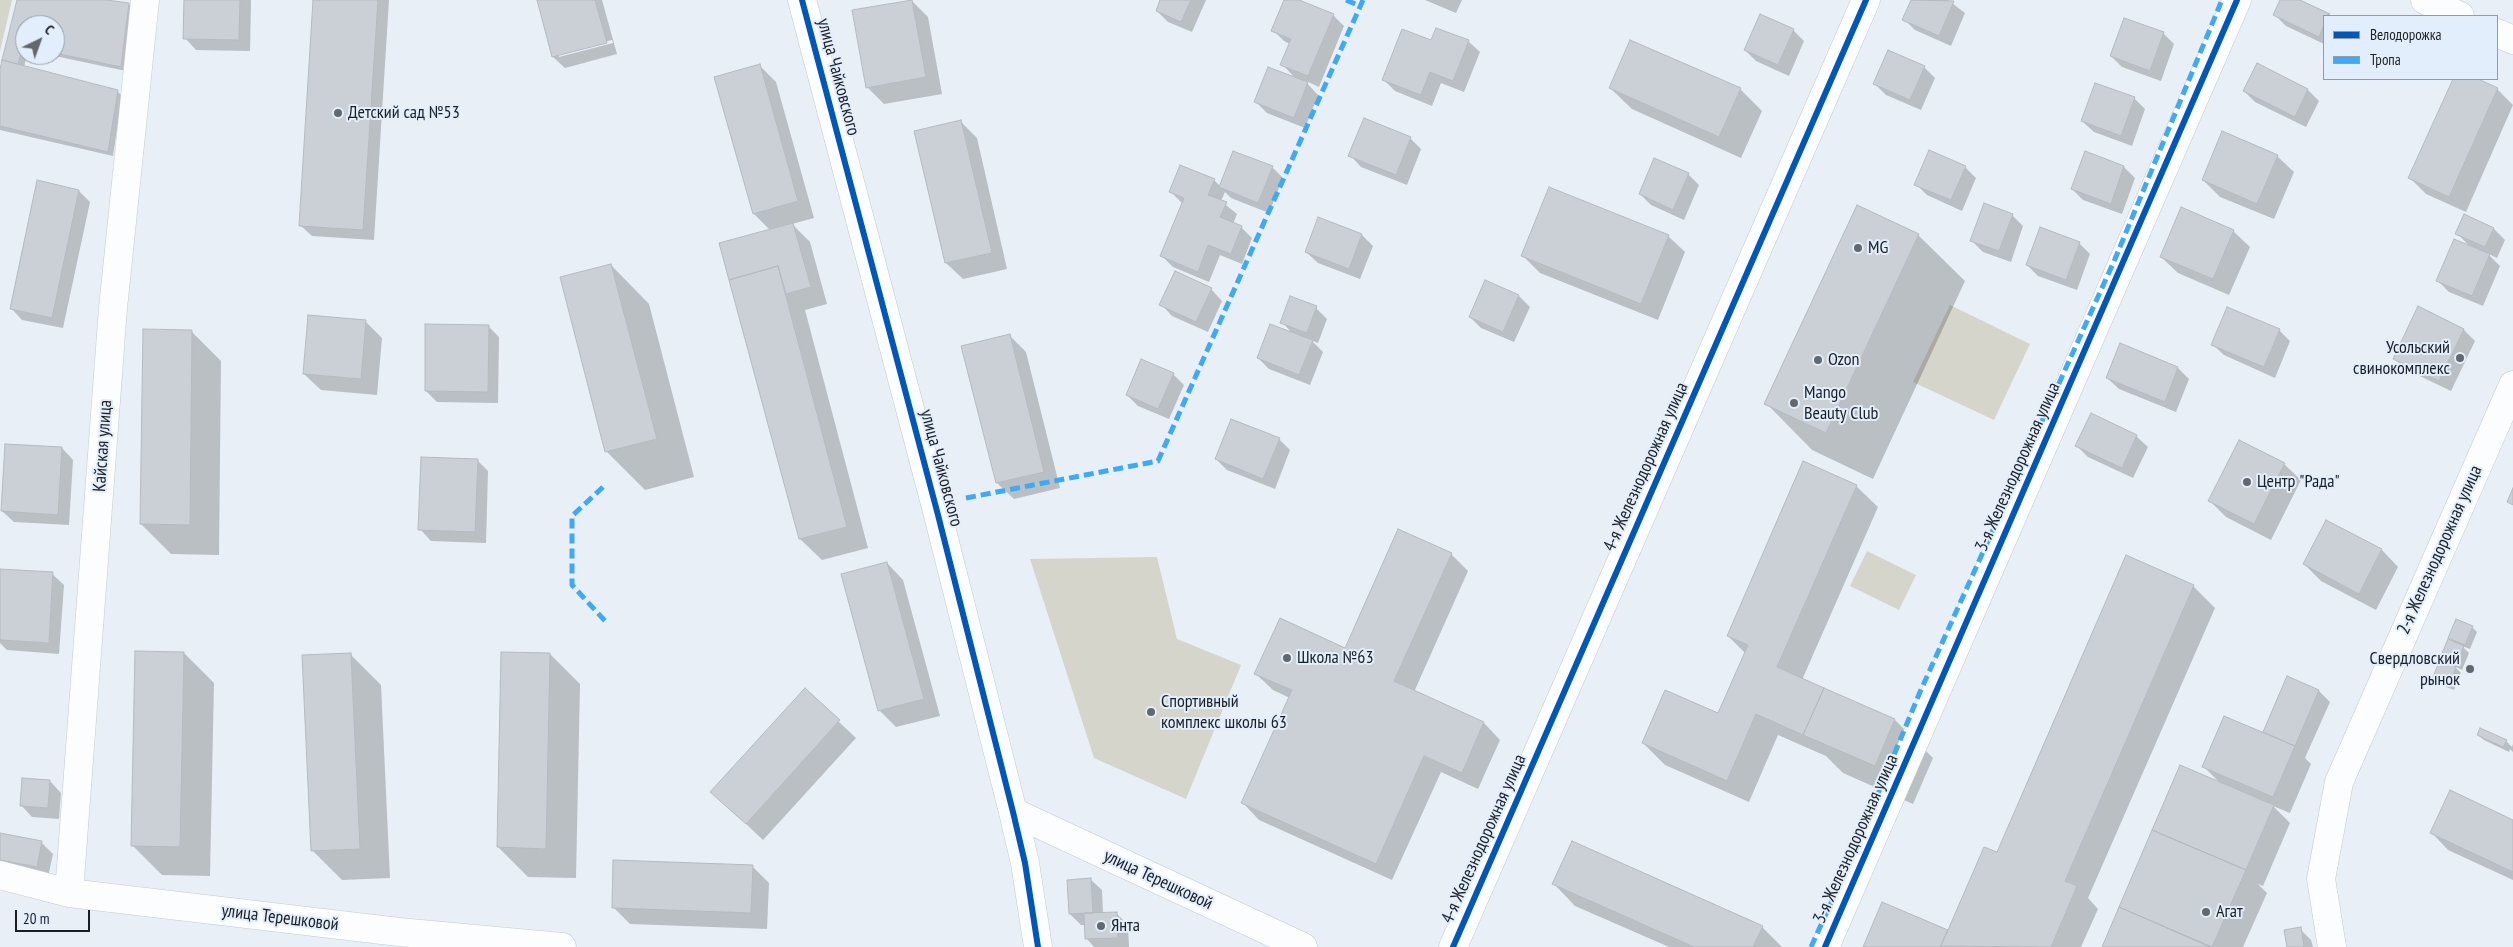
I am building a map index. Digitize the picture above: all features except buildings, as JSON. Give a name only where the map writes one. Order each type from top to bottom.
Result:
[{"type":"street","name":"Кайская улица","points":[[69,893],[113,308],[145,0]]},
{"type":"street","name":"улица Чайковского","points":[[802,0],[938,515],[1013,812],[1025,863],[1038,947]]},
{"type":"street","name":"4-я Железнодорожная улица","points":[[1453,947],[1866,0]]},
{"type":"street","name":"3-я Железнодорожная улица","points":[[1825,947],[2237,0]]},
{"type":"street","points":[[2425,0],[2458,15]]},
{"type":"street","points":[[2498,33],[2513,40]]},
{"type":"street","name":"2-я Железнодорожная улица","points":[[2332,947],[2321,879],[2339,782],[2513,385]]},
{"type":"street","name":"улица Терешковой","points":[[1013,812],[1303,947]]},
{"type":"street","name":"улица Терешковой","points":[[0,875],[69,893],[399,932],[562,947]]},
{"type":"shaded area","points":[[0,0],[12,0],[0,51]]},
{"type":"shaded area","points":[[1950,305],[2030,344],[1994,420],[1913,382]]},
{"type":"shaded area","points":[[1867,551],[1916,575],[1899,610],[1850,586]]},
{"type":"shaded area","name":"Спортивный комплекс школы 63","points":[[1157,557],[1177,639],[1241,665],[1186,799],[1094,758],[1030,559]]},
{"type":"marked path","points":[[1346,0],[1360,6]]},
{"type":"marked path","points":[[966,498],[1158,461],[1363,0]]},
{"type":"marked path","points":[[1811,947],[1851,859],[1920,692],[2115,259],[2222,0]]},
{"type":"marked path","points":[[603,487],[572,516],[572,585],[607,623]]},
{"type":"cycle path","points":[[802,0],[938,515],[1013,812],[1025,863],[1038,947]]},
{"type":"cycle path","points":[[1453,947],[1866,0]]},
{"type":"cycle path","points":[[1825,947],[2237,0]]},
{"type":"place","name":"Детский сад №53","points":[[338,113]]},
{"type":"place","name":"MG","points":[[1858,248]]},
{"type":"place","name":"Усольский свинокомплекс","points":[[2460,358]]},
{"type":"place","name":"Ozon","points":[[1818,360]]},
{"type":"place","name":"Mango Beauty Club","points":[[1794,403]]},
{"type":"place","name":"Центр \"Рада\"","points":[[2247,482]]},
{"type":"place","name":"Школа №63","points":[[1287,658]]},
{"type":"place","name":"Свердловский рынок","points":[[2470,669]]},
{"type":"place","name":"Спортивный комплекс школы 63","points":[[1151,712]]},
{"type":"place","name":"Агат","points":[[2206,912]]},
{"type":"place","name":"Янта","points":[[1101,926]]}]
